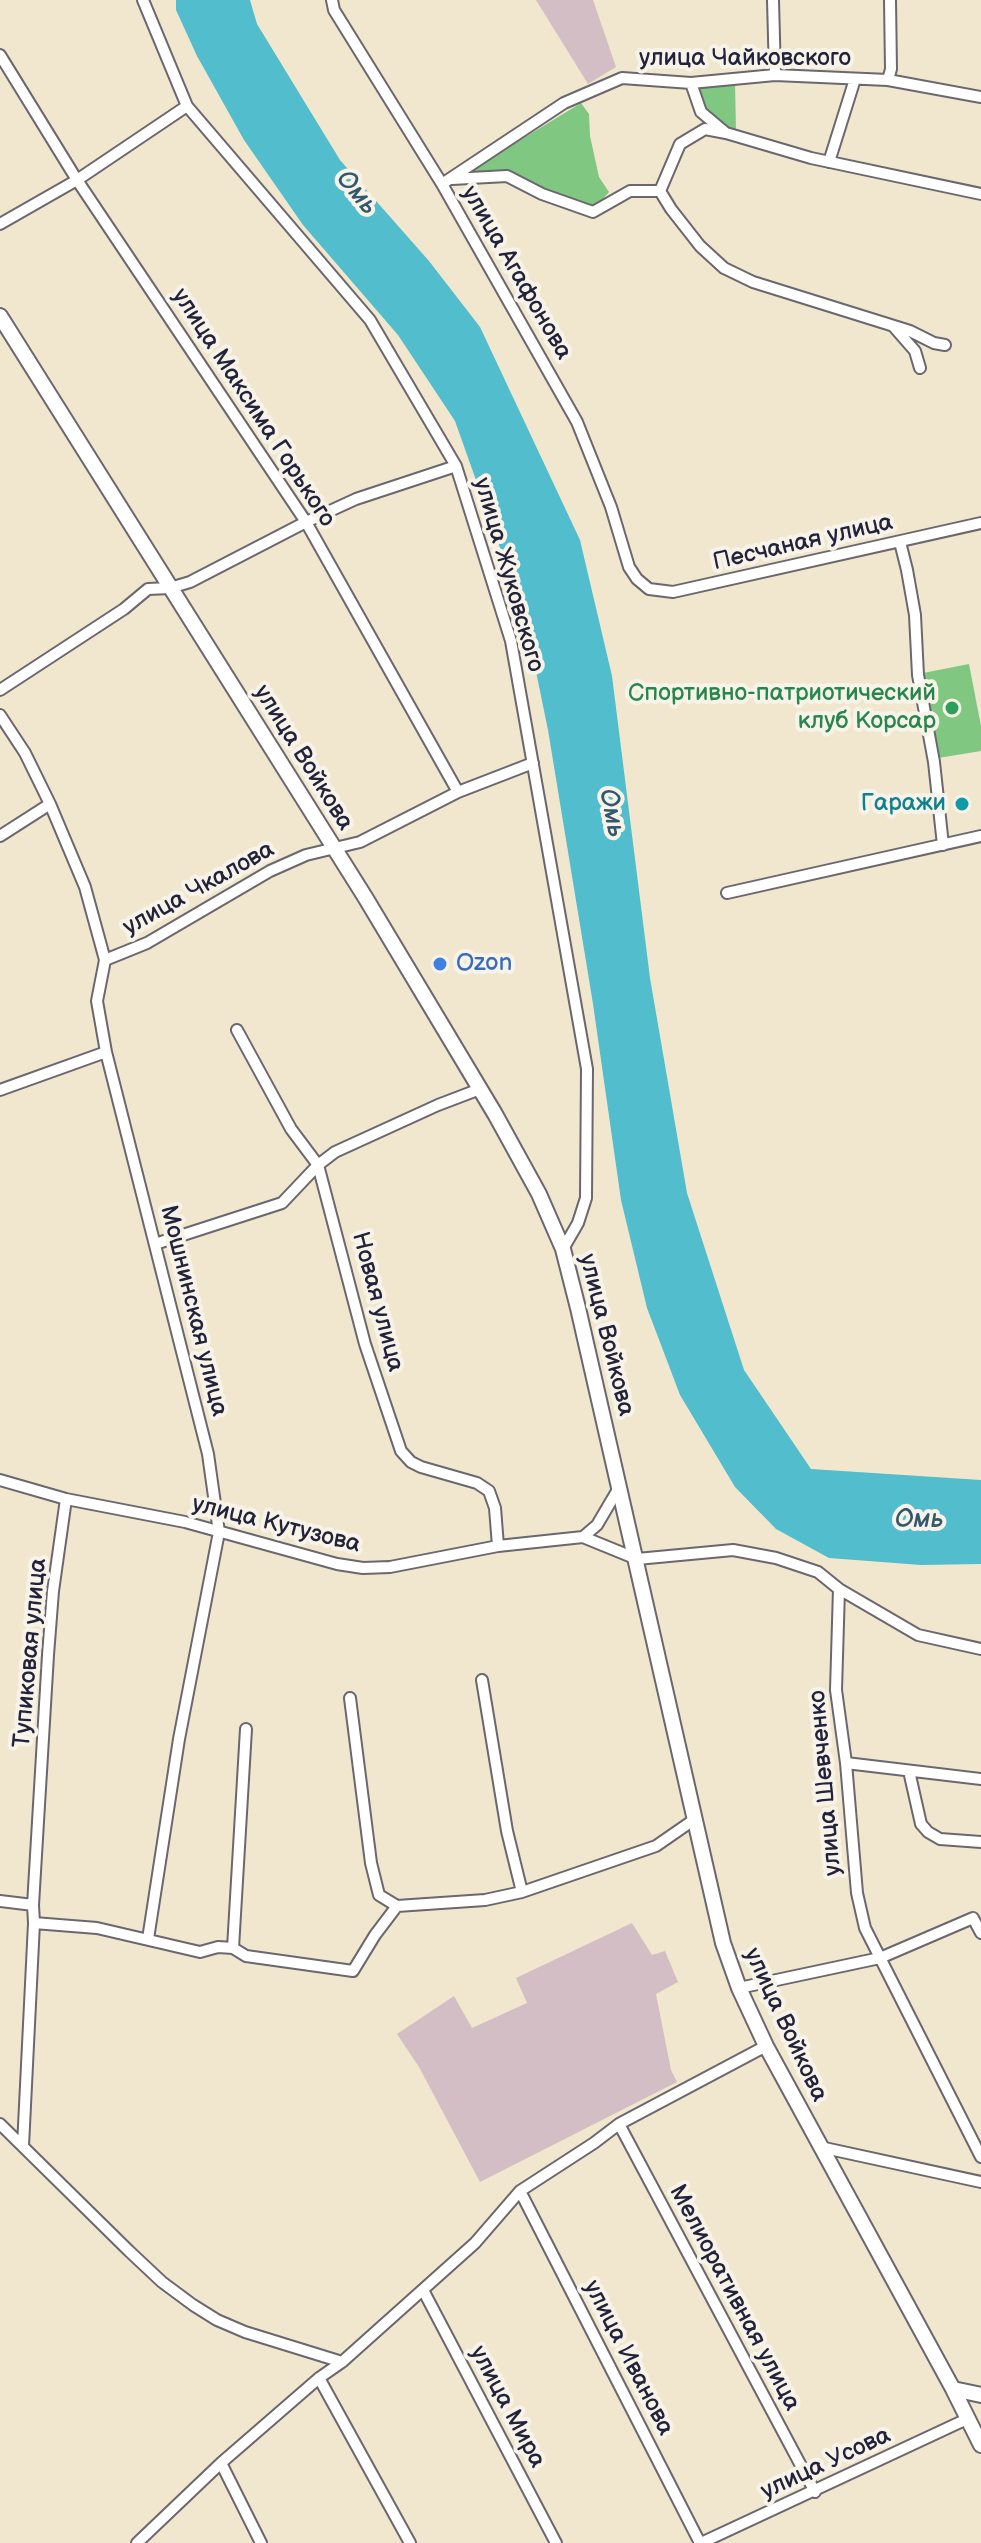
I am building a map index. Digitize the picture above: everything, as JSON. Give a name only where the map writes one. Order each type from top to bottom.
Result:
[{"type":"main road","name":"улица Войкова","points":[[0,316],[335,850],[480,1089],[539,1194],[563,1249],[637,1559],[723,1943],[739,1988],[766,2046],[981,2445]]},
{"type":"main road","points":[[953,2389],[981,2395]]},
{"type":"street","name":"улица Жуковского","points":[[143,0],[187,106],[370,320],[456,466],[511,641],[587,1069],[586,1198],[578,1223],[563,1249]]},
{"type":"street","name":"улица Агафонова","points":[[332,0],[334,10],[444,182],[577,422],[611,507],[629,567],[637,579]]},
{"type":"street","points":[[773,0],[775,75]]},
{"type":"street","points":[[888,80],[891,69],[890,0]]},
{"type":"street","name":"улица Максима Горького","points":[[0,55],[77,180],[306,522],[458,792]]},
{"type":"street","name":"улица Чайковского","points":[[444,182],[564,103],[622,78],[691,83],[775,75],[888,80],[981,97]]},
{"type":"street","points":[[829,162],[855,79]]},
{"type":"street","points":[[660,191],[680,144],[700,124],[701,112],[691,83]]},
{"type":"street","points":[[0,224],[77,180],[187,106]]},
{"type":"street","points":[[701,112],[726,133]]},
{"type":"street","points":[[680,144],[705,129],[829,162],[981,194]]},
{"type":"street","points":[[444,182],[501,174],[542,194],[593,212],[630,191],[660,191]]},
{"type":"street","points":[[660,191],[700,246],[724,268],[753,282],[945,345]]},
{"type":"street","points":[[894,327],[915,351],[920,368]]},
{"type":"street","points":[[0,690],[124,609],[148,589],[170,588],[190,582],[356,499],[456,466]]},
{"type":"street","name":"Песчаная улица","points":[[637,579],[649,589],[673,592],[981,523]]},
{"type":"street","points":[[900,542],[915,615],[918,675],[934,762],[943,845]]},
{"type":"street","name":"Мошнинская улица","points":[[0,715],[25,753],[50,804],[85,887],[105,960],[97,1001],[106,1052],[208,1454],[219,1532],[179,1739],[148,1939]]},
{"type":"street","name":"улица Чкалова","points":[[105,960],[147,943],[270,871],[306,855],[360,842],[458,792],[533,763]]},
{"type":"street","points":[[0,836],[50,804]]},
{"type":"street","points":[[727,893],[981,836]]},
{"type":"street","name":"Новая улица","points":[[237,1030],[291,1129],[318,1165],[365,1344],[401,1451],[421,1467],[477,1483],[489,1491],[495,1508],[498,1546]]},
{"type":"street","points":[[0,1090],[106,1052]]},
{"type":"street","points":[[155,1244],[282,1203],[318,1165],[335,1152],[480,1089]]},
{"type":"street","name":"улица Кутузова","points":[[0,1480],[66,1499],[185,1522],[337,1564],[363,1568],[390,1567],[498,1546],[583,1537],[637,1559]]},
{"type":"street","points":[[583,1537],[597,1525],[620,1486]]},
{"type":"street","name":"Тупиковая улица","points":[[23,2146],[33,1905],[53,1591],[66,1499]]},
{"type":"street","points":[[637,1559],[733,1550],[776,1558],[818,1572],[839,1589],[918,1635],[981,1649]]},
{"type":"street","name":"улица Шевченко","points":[[839,1589],[836,1690],[846,1763],[857,1893],[865,1928],[981,2157]]},
{"type":"street","points":[[482,1680],[507,1831],[522,1892]]},
{"type":"street","points":[[350,1698],[371,1863],[379,1895],[397,1906],[485,1900],[522,1892],[656,1846],[695,1819]]},
{"type":"street","points":[[233,1948],[246,1729]]},
{"type":"street","points":[[846,1763],[981,1779]]},
{"type":"street","points":[[909,1771],[921,1824],[928,1832],[940,1839],[981,1842]]},
{"type":"street","points":[[0,1901],[33,1905]]},
{"type":"street","points":[[34,1923],[97,1928],[200,1952],[218,1947],[233,1948],[246,1956],[353,1971],[397,1906]]},
{"type":"street","points":[[739,1988],[880,1958],[973,1918],[981,1933]]},
{"type":"street","points":[[137,2543],[221,2463],[319,2378],[342,2362],[475,2243],[520,2191],[619,2124],[766,2046]]},
{"type":"street","points":[[0,2124],[162,2282],[193,2305],[245,2332],[342,2362]]},
{"type":"street","name":"Мелиоративная улица","points":[[619,2124],[815,2492]]},
{"type":"street","points":[[820,2147],[981,2182]]},
{"type":"street","name":"улица Иванова","points":[[520,2191],[701,2543]]},
{"type":"street","name":"улица Мира","points":[[423,2290],[556,2543]]},
{"type":"street","points":[[319,2378],[410,2543]]},
{"type":"street","name":"улица Усова","points":[[701,2543],[967,2419]]},
{"type":"street","points":[[221,2463],[261,2543]]},
{"type":"shaded area","points":[[536,0],[593,0],[616,67],[588,84]]},
{"type":"shaded area","points":[[632,1923],[652,1955],[665,1951],[678,1982],[656,1994],[671,2070],[677,2082],[480,2182],[419,2067],[397,2034],[454,1996],[472,2028],[527,2003],[516,1978]]},
{"type":"green space","points":[[735,81],[736,132],[727,130],[703,111],[693,84]]},
{"type":"green space","points":[[581,103],[589,114],[590,136],[599,177],[609,192],[594,209],[540,190],[506,173],[463,175]]},
{"type":"green space","points":[[969,664],[981,726],[981,751],[938,758],[923,673]]},
{"type":"water","name":"Омь","points":[[176,0],[250,0],[257,24],[340,160],[429,261],[480,327],[580,540],[612,676],[650,978],[687,1193],[744,1370],[811,1469],[981,1480],[981,1564],[921,1565],[829,1558],[776,1529],[735,1487],[680,1395],[647,1308],[621,1200],[593,1004],[548,730],[525,618],[455,421],[398,335],[303,225],[244,140],[197,56],[176,10]]},
{"type":"place","name":"Спортивно-патриотический клуб Корсар","points":[[952,708]]},
{"type":"place","name":"Гаражи","points":[[962,804]]},
{"type":"place","name":"Ozon","points":[[440,964]]}]
